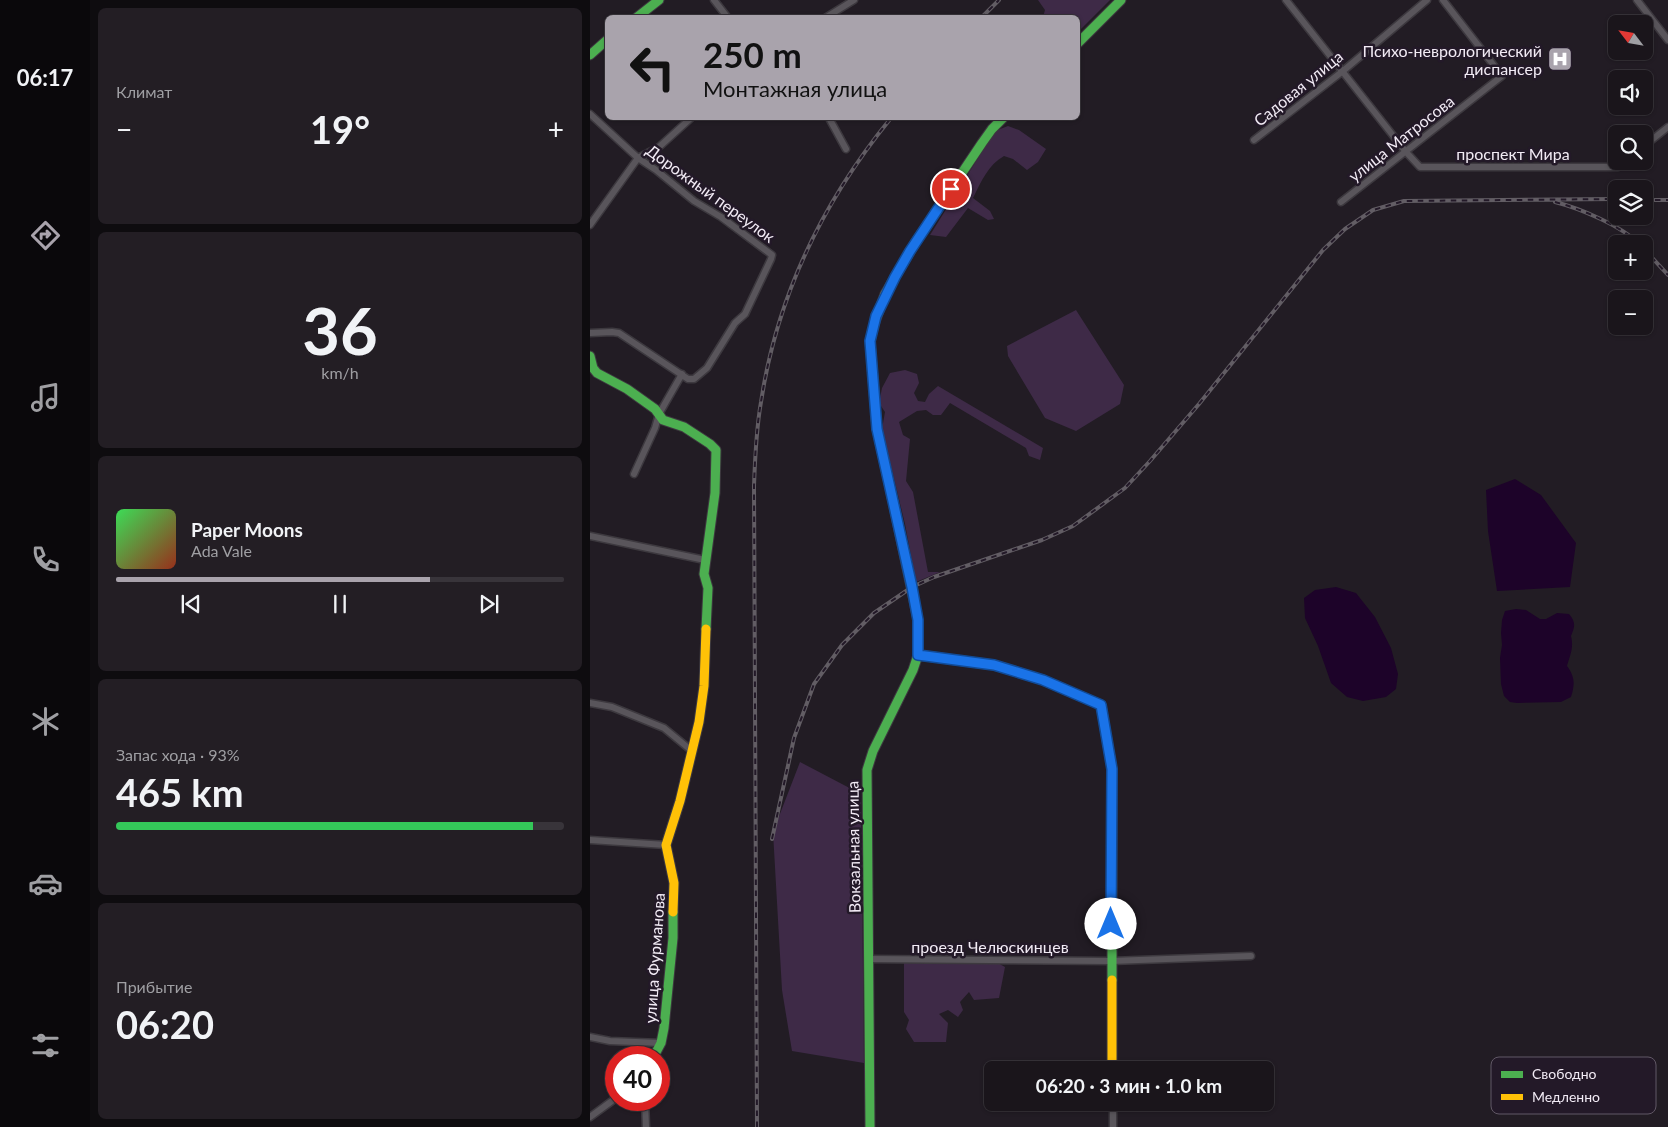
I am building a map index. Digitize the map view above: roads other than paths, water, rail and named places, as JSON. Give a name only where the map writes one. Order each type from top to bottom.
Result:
[{"type":"street","points":[[640,15],[659,0]]},
{"type":"street","points":[[714,0],[726,15]]},
{"type":"street","points":[[830,15],[854,0]]},
{"type":"street","points":[[1080,41],[1121,0]]},
{"type":"street","name":"проспект Мира","points":[[1286,0],[1406,152],[1420,167],[1608,167]]},
{"type":"street","name":"Садовая улица","points":[[1254,140],[1343,70],[1427,0]]},
{"type":"street","name":"улица Матросова","points":[[1340,202],[1502,76],[1443,0]]},
{"type":"street","points":[[1637,0],[1668,40]]},
{"type":"street","points":[[590,55],[605,42]]},
{"type":"street","name":"Дорожный переулок","points":[[590,114],[638,158],[694,201],[721,217],[772,255],[746,314],[735,323],[707,368],[691,380],[682,374]]},
{"type":"street","points":[[590,225],[638,158],[659,146],[689,120]]},
{"type":"street","points":[[830,120],[846,149]]},
{"type":"street","name":"Вокзальная улица","points":[[870,1127],[867,770],[873,751],[913,670],[918,655],[918,620],[877,429],[870,341],[872,328],[882,302],[910,251],[982,143],[1001,120]]},
{"type":"street","points":[[1653,139],[1668,127]]},
{"type":"street","points":[[590,333],[619,333],[682,374],[659,414],[655,428],[634,474]]},
{"type":"street","points":[[590,356],[593,368],[597,372],[627,389],[656,409],[659,414]]},
{"type":"street","name":"улица Фурманова","points":[[659,414],[663,420],[684,427],[716,450],[715,493],[704,560],[704,574],[708,588],[704,686],[699,722],[680,801],[666,845],[674,883],[673,938],[661,1044]]},
{"type":"street","points":[[590,536],[704,560]]},
{"type":"street","points":[[918,655],[994,665],[1043,680],[1101,705],[1112,769],[1112,1061]]},
{"type":"street","points":[[590,703],[612,707],[664,728],[692,751]]},
{"type":"street","points":[[590,840],[666,845]]},
{"type":"street","name":"проезд Челюскинцев","points":[[869,959],[1111,960],[1251,956]]},
{"type":"street","points":[[590,1037],[610,1041],[661,1044]]},
{"type":"street","points":[[590,1117],[605,1106]]},
{"type":"street","points":[[645,1111],[646,1127]]},
{"type":"street","points":[[1112,1111],[1113,1127]]},
{"type":"railway","points":[[984,15],[999,0]]},
{"type":"railway","points":[[757,1127],[754,486],[759,412],[768,363],[779,324],[791,287],[807,251],[845,182],[889,120]]},
{"type":"railway","points":[[772,839],[794,738],[814,684],[842,645],[874,613],[912,587],[934,577],[1042,540],[1073,526],[1125,488],[1199,404],[1323,250],[1345,229],[1373,210],[1404,201],[1608,199]]},
{"type":"railway","points":[[1653,200],[1668,200]]},
{"type":"railway","points":[[1555,202],[1600,219],[1628,235]]},
{"type":"railway","points":[[1653,259],[1668,275]]},
{"type":"place","name":"Психо-неврологический диспансер","points":[[1560,59]]}]
